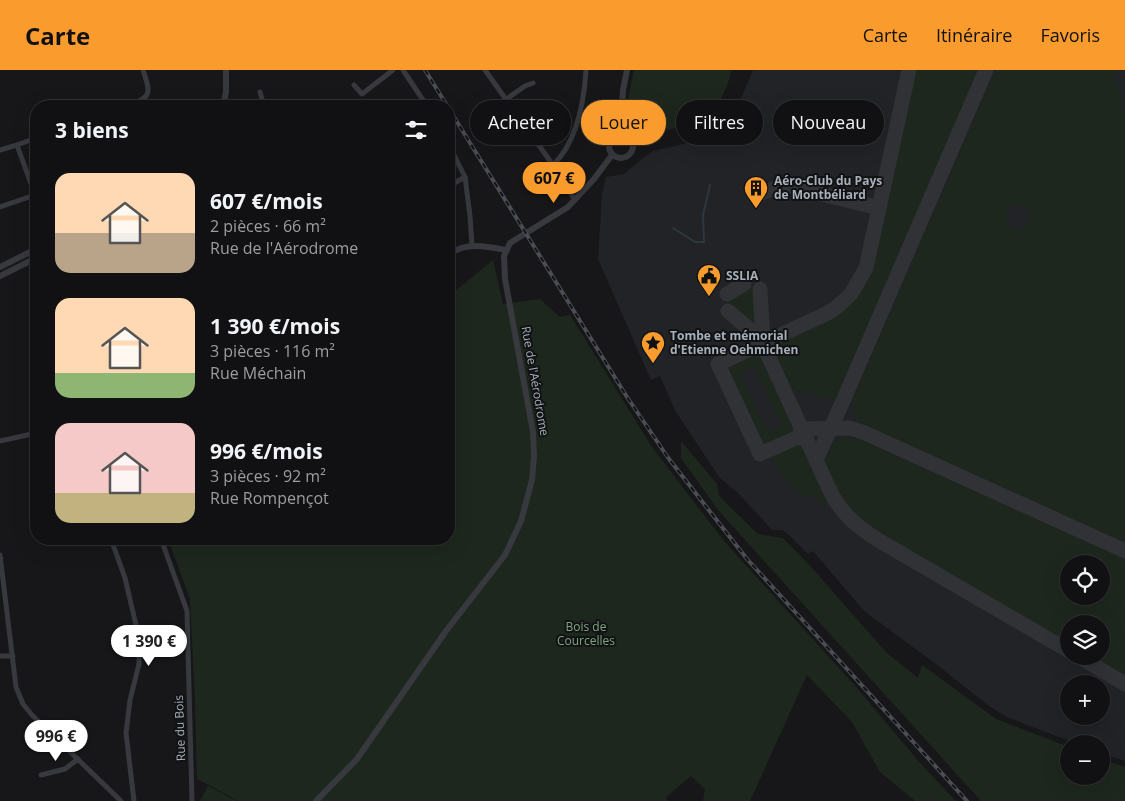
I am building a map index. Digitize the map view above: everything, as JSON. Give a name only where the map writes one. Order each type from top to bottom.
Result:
[{"type":"street","points":[[142,100],[148,94],[149,87],[143,70]]},
{"type":"street","points":[[224,100],[226,70]]},
{"type":"street","points":[[354,84],[362,94],[393,70]]},
{"type":"street","points":[[403,70],[423,100]]},
{"type":"street","points":[[485,70],[505,100],[534,82]]},
{"type":"street","points":[[553,165],[564,152],[575,129],[586,70]]},
{"type":"street","points":[[622,100],[627,70]]},
{"type":"street","points":[[260,92],[262,100]]},
{"type":"street","points":[[0,150],[30,140]]},
{"type":"street","points":[[19,144],[30,179]]},
{"type":"street","points":[[538,145],[575,200]]},
{"type":"street","points":[[609,145],[612,155],[622,159],[633,151],[633,145]]},
{"type":"street","points":[[455,251],[463,247],[472,246],[506,250],[510,243],[562,211],[575,200],[612,155]]},
{"type":"street","points":[[455,157],[465,178],[472,246]]},
{"type":"street","points":[[455,183],[465,178]]},
{"type":"street","points":[[0,207],[30,200]]},
{"type":"street","name":"Rue de l'Aérodrome","points":[[316,801],[357,759],[446,631],[504,556],[521,521],[532,480],[534,445],[532,421],[505,279],[503,261],[506,250]]},
{"type":"street","points":[[0,267],[30,252]]},
{"type":"street","points":[[0,276],[30,261]]},
{"type":"street","points":[[0,441],[30,434]]},
{"type":"street","points":[[113,545],[124,578],[139,638],[139,664],[130,700],[126,733],[134,801]]},
{"type":"street","name":"Rue du Bois","points":[[163,545],[187,611],[192,801]]},
{"type":"street","points":[[0,555],[16,687],[23,704],[32,716],[121,801]]},
{"type":"street","points":[[0,656],[13,656]]},
{"type":"street","points":[[41,775],[65,769],[78,759]]},
{"type":"shaded area","points":[[753,70],[1125,70],[1125,761],[1110,756],[1110,735],[1060,735],[1060,737],[1007,717],[989,706],[864,611],[813,551],[808,554],[782,530],[772,530],[739,494],[719,477],[676,412],[660,376],[651,380],[598,259],[602,195],[606,177],[624,174],[653,151],[679,145],[763,145],[763,100],[739,100]]},
{"type":"green space","points":[[634,70],[732,70],[720,100],[676,100],[676,128],[666,130],[666,100],[628,100]]},
{"type":"green space","points":[[913,70],[979,70],[851,371],[835,400],[788,388],[772,355],[772,345],[840,310],[855,295],[869,271]]},
{"type":"green space","points":[[996,70],[1114,70],[1125,115],[1125,542],[868,427],[853,415],[852,401]],"holes":[[[1014,205],[1024,207],[1029,214],[1028,223],[1020,229],[1011,228],[1006,221],[1007,211]]]},
{"type":"green space","name":"Bois de Courcelles","points":[[493,260],[503,304],[540,299],[560,317],[570,315],[652,447],[724,541],[857,688],[920,763],[956,801],[915,801],[880,772],[852,722],[807,675],[750,801],[703,801],[705,789],[691,776],[665,798],[669,801],[239,801],[197,779],[190,599],[170,545],[455,545],[455,291]]},
{"type":"green space","points":[[745,285],[751,285],[756,290],[756,332],[732,312],[726,302],[726,297]]},
{"type":"green space","points":[[755,351],[763,354],[797,427],[794,435],[775,444],[763,442],[730,372],[731,363]],"holes":[[[754,366],[782,426],[768,432],[740,373]]]},
{"type":"green space","points":[[847,437],[862,441],[1125,558],[1125,678],[1103,665],[1110,665],[1110,615],[1060,615],[1060,640],[858,521],[841,501],[822,463],[834,441]]},
{"type":"green space","points":[[681,441],[717,484],[719,495],[725,502],[758,534],[783,538],[886,652],[918,678],[922,665],[996,719],[1060,744],[1060,785],[1110,785],[1110,762],[1125,767],[1125,801],[981,801],[718,510],[681,458]]},
{"type":"green space","points":[[797,443],[805,445],[828,495],[827,502],[822,505],[812,493],[804,499],[775,466],[772,456],[776,452]]},
{"type":"green space","points":[[208,786],[237,801],[200,801]]},
{"type":"waterway","points":[[673,228],[695,242],[704,242],[703,215],[710,185]]},
{"type":"taxiway","points":[[807,441],[803,438],[796,438],[760,454],[718,364],[828,313],[851,294],[866,268],[909,70]]},
{"type":"taxiway","points":[[816,460],[986,70]]},
{"type":"taxiway","points":[[755,195],[781,186],[789,186],[879,208]]},
{"type":"taxiway","points":[[727,294],[744,284]]},
{"type":"taxiway","points":[[760,289],[763,344]]},
{"type":"taxiway","points":[[728,311],[762,340]]},
{"type":"taxiway","points":[[757,346],[766,351],[832,495],[852,521],[878,540],[1060,646]]},
{"type":"taxiway","points":[[799,436],[801,429],[850,428],[865,433],[1125,551]]},
{"type":"taxiway","points":[[1093,665],[1125,684]]},
{"type":"railway","points":[[425,70],[444,100]]},
{"type":"railway","points":[[455,119],[627,397],[669,459],[747,559],[967,801]]},
{"type":"place","name":"Aéro-Club du Pays de Montbéliard","points":[[756,209]]},
{"type":"place","name":"SSLIA","points":[[709,297]]},
{"type":"place","name":"Tombe et mémorial d'Etienne Oehmichen","points":[[653,364]]}]
